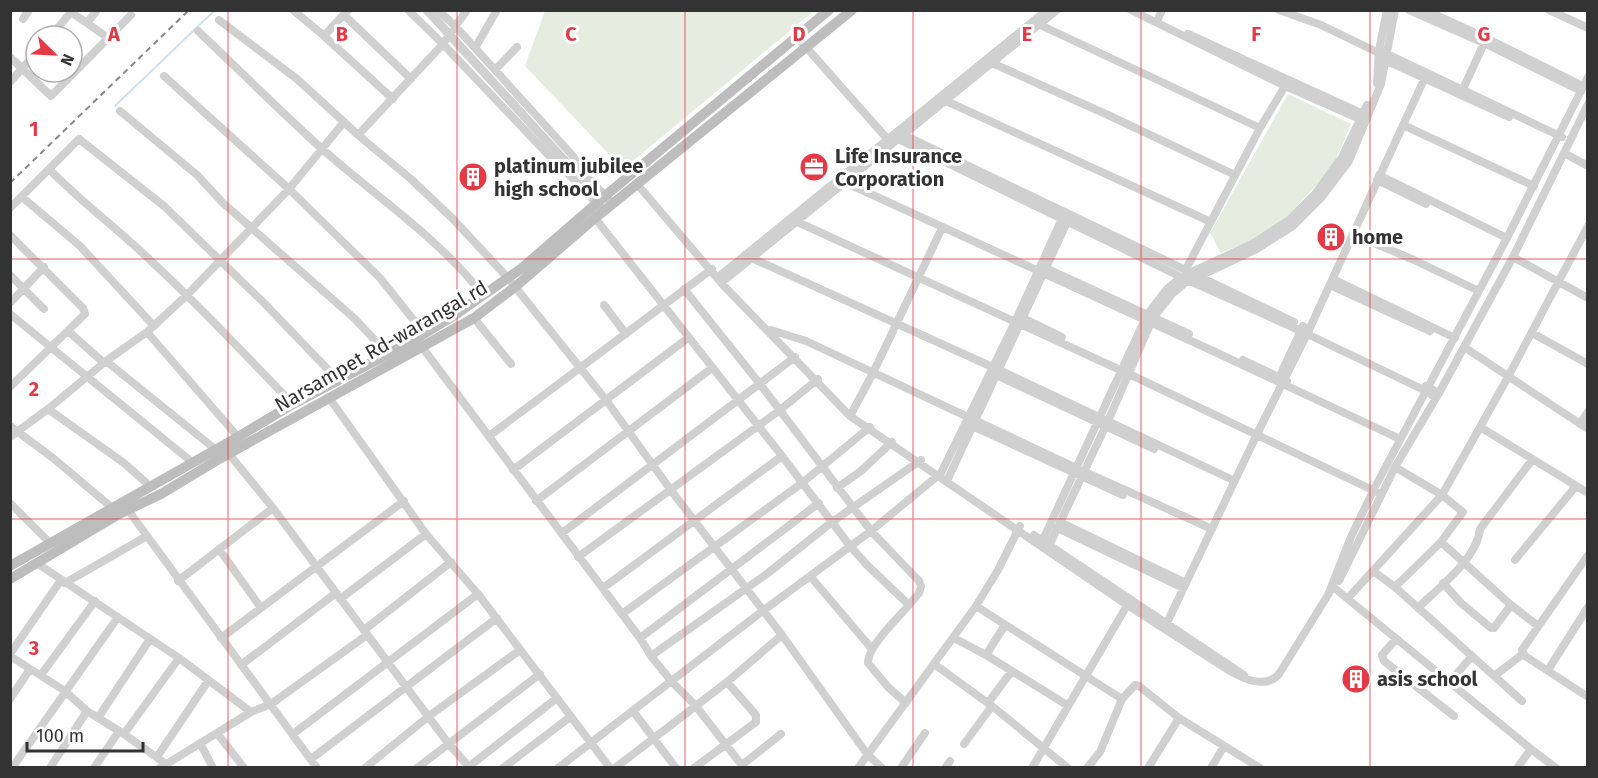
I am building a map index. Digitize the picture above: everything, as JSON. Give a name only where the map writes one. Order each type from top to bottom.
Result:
[{"type":"main road","name":"Narsampet Rd-warangal rd","points":[[10,566],[50,543],[160,494],[474,318],[541,252],[605,203],[830,10]]},
{"type":"main road","name":"Narsampet Rd-warangal rd","points":[[10,579],[38,564],[192,462],[424,333],[483,295],[512,282],[595,218],[605,203],[639,183],[852,10]]},
{"type":"street","points":[[23,19],[29,10]]},
{"type":"street","points":[[87,23],[97,10]]},
{"type":"street","points":[[293,10],[393,99]]},
{"type":"street","points":[[408,10],[444,44],[557,164],[586,184]]},
{"type":"street","points":[[427,10],[605,203]]},
{"type":"street","points":[[438,10],[572,155],[586,184]]},
{"type":"street","points":[[358,135],[444,44],[467,10]]},
{"type":"street","points":[[475,48],[497,10]]},
{"type":"street","points":[[720,280],[843,181],[1047,10]]},
{"type":"street","points":[[895,138],[946,101],[1057,10]]},
{"type":"street","points":[[1131,10],[1285,86],[1361,116]]},
{"type":"street","points":[[1141,10],[1361,116]]},
{"type":"street","points":[[1158,19],[1162,10]]},
{"type":"street","points":[[1279,10],[1321,25],[1558,138]]},
{"type":"street","points":[[1045,545],[1149,319],[1189,276],[1252,244],[1289,220],[1315,194],[1342,157],[1377,85],[1387,10]]},
{"type":"street","points":[[1189,276],[1255,250],[1293,226],[1321,198],[1349,161],[1381,84],[1382,54],[1395,10]]},
{"type":"street","points":[[1409,10],[1485,40]]},
{"type":"street","points":[[1425,10],[1582,89]]},
{"type":"street","points":[[1549,10],[1587,27]]},
{"type":"street","points":[[1557,10],[1587,27]]},
{"type":"street","points":[[60,24],[70,11],[108,39]]},
{"type":"street","points":[[324,36],[346,13],[411,79]]},
{"type":"street","points":[[10,57],[51,96],[131,15]]},
{"type":"street","points":[[219,20],[297,78],[453,219],[512,282],[606,399],[670,489],[764,610],[867,754],[882,768]]},
{"type":"street","points":[[1038,24],[1260,128]]},
{"type":"street","points":[[198,31],[322,149],[368,186],[462,269],[483,295]]},
{"type":"street","points":[[797,37],[895,138],[1305,330],[1438,396]]},
{"type":"street","points":[[1463,89],[1485,40]]},
{"type":"street","points":[[495,70],[517,47]]},
{"type":"street","points":[[992,63],[1235,175]]},
{"type":"street","points":[[10,82],[23,69]]},
{"type":"street","points":[[1426,75],[1463,89],[1558,138],[1587,166]]},
{"type":"street","points":[[1164,625],[1280,380],[1355,232],[1426,75]]},
{"type":"street","points":[[164,76],[289,189],[380,278],[424,333]]},
{"type":"street","points":[[639,183],[720,280],[851,414],[1128,603],[1238,670],[1246,678],[1260,682],[1276,678],[1333,587],[1401,437],[1507,240],[1587,77]]},
{"type":"street","points":[[1189,276],[1210,222],[1285,86]]},
{"type":"street","points":[[946,101],[1210,222]]},
{"type":"street","points":[[1378,490],[1395,467],[1438,396],[1513,257],[1587,104]]},
{"type":"street","points":[[120,111],[354,318],[387,353]]},
{"type":"street","points":[[317,768],[147,536],[120,510],[13,431],[48,409],[105,362],[150,329],[187,295],[289,189],[344,122]]},
{"type":"street","points":[[1402,127],[1533,188]]},
{"type":"street","points":[[10,208],[79,139],[164,206],[264,303],[338,380]]},
{"type":"street","points":[[49,169],[150,259],[293,404]]},
{"type":"street","points":[[1378,177],[1507,240]]},
{"type":"street","points":[[843,181],[942,228],[1149,319],[1401,437],[1412,440]]},
{"type":"street","points":[[22,197],[80,246],[238,437]]},
{"type":"street","points":[[558,768],[764,610],[944,477],[1019,322],[1066,217]]},
{"type":"street","points":[[595,218],[850,546],[867,566],[909,605]]},
{"type":"street","points":[[795,220],[1127,370],[1378,490]]},
{"type":"street","points":[[1348,598],[1442,495],[1532,333],[1587,227]]},
{"type":"street","points":[[851,414],[942,228]]},
{"type":"street","points":[[1355,232],[1480,289]]},
{"type":"street","points":[[10,235],[85,311],[84,316],[10,387]]},
{"type":"street","points":[[749,257],[1232,481]]},
{"type":"street","points":[[1513,257],[1587,298]]},
{"type":"street","points":[[10,303],[44,267]]},
{"type":"street","points":[[489,436],[711,269]]},
{"type":"street","points":[[10,275],[44,309]]},
{"type":"street","points":[[720,280],[795,357]]},
{"type":"street","points":[[1331,282],[1454,340]]},
{"type":"street","points":[[684,289],[780,410],[837,489],[871,531],[919,581],[921,586],[919,593],[872,649],[868,658],[868,663],[888,687],[906,703]]},
{"type":"street","points":[[604,304],[626,334]]},
{"type":"street","points":[[10,314],[192,462]]},
{"type":"street","points":[[474,318],[511,364]]},
{"type":"street","points":[[771,330],[807,342],[1078,473],[1209,530]]},
{"type":"street","points":[[68,331],[215,449]]},
{"type":"street","points":[[1532,333],[1587,364]]},
{"type":"street","points":[[513,470],[688,338]]},
{"type":"street","points":[[422,346],[640,638],[651,656],[695,705],[743,766],[781,734]]},
{"type":"street","points":[[1464,346],[1584,426],[1587,412]]},
{"type":"street","points":[[562,533],[795,357]]},
{"type":"street","points":[[536,501],[712,368]]},
{"type":"street","points":[[578,557],[780,410],[817,380]]},
{"type":"street","points":[[330,399],[426,534],[497,618],[610,768]]},
{"type":"street","points":[[48,409],[124,464],[151,487]]},
{"type":"street","points":[[1480,427],[1587,493]]},
{"type":"street","points":[[622,614],[802,483],[869,428]]},
{"type":"street","points":[[837,489],[891,443]]},
{"type":"street","points":[[229,454],[273,508],[448,743],[469,767],[557,698]]},
{"type":"street","points":[[603,588],[782,456]]},
{"type":"street","points":[[1418,609],[1464,564],[1479,540],[1480,529],[1532,460]]},
{"type":"street","points":[[651,656],[746,589],[832,522],[920,461]]},
{"type":"street","points":[[1395,467],[1442,495],[1463,512],[1441,542],[1395,587]]},
{"type":"street","points":[[1045,545],[1059,525],[1078,473]]},
{"type":"street","points":[[1515,560],[1576,486]]},
{"type":"street","points":[[220,638],[404,501]]},
{"type":"street","points":[[10,503],[50,543]]},
{"type":"street","points":[[640,638],[819,504]]},
{"type":"street","points":[[178,580],[273,508]]},
{"type":"street","points":[[1059,525],[1183,584]]},
{"type":"street","points":[[858,768],[976,606],[998,570],[1019,527]]},
{"type":"street","points":[[242,665],[426,534]]},
{"type":"street","points":[[147,536],[63,582],[10,655],[167,765],[251,712],[271,704],[366,632],[451,562]]},
{"type":"street","points":[[1441,542],[1511,605],[1538,626]]},
{"type":"street","points":[[219,549],[261,608]]},
{"type":"street","points":[[1494,676],[1523,654],[1524,646],[1587,555]]},
{"type":"street","points":[[38,564],[179,658],[251,712]]},
{"type":"street","points":[[1373,571],[1395,587],[1522,701]]},
{"type":"street","points":[[810,576],[872,649]]},
{"type":"street","points":[[1443,583],[1461,603],[1491,628],[1494,628],[1511,605]]},
{"type":"street","points":[[1333,587],[1556,768]]},
{"type":"street","points":[[293,734],[478,594]]},
{"type":"street","points":[[40,675],[95,601]]},
{"type":"street","points":[[1032,768],[1128,603]]},
{"type":"street","points":[[976,606],[1122,699]]},
{"type":"street","points":[[1548,670],[1587,606]]},
{"type":"street","points":[[12,768],[118,616]]},
{"type":"street","points":[[311,759],[497,618]]},
{"type":"street","points":[[986,655],[1005,625]]},
{"type":"street","points":[[615,768],[727,682],[782,635]]},
{"type":"street","points":[[954,638],[1067,705]]},
{"type":"street","points":[[98,718],[150,639]]},
{"type":"street","points":[[1396,639],[1382,655],[1384,661],[1454,716]]},
{"type":"street","points":[[365,768],[429,716],[520,650]]},
{"type":"street","points":[[1523,654],[1587,696]]},
{"type":"street","points":[[1449,683],[1471,657]]},
{"type":"street","points":[[94,768],[179,658]]},
{"type":"street","points":[[934,664],[990,705],[1068,768]]},
{"type":"street","points":[[10,699],[30,669]]},
{"type":"street","points":[[964,744],[1011,672]]},
{"type":"street","points":[[417,768],[540,674]]},
{"type":"street","points":[[157,757],[208,681]]},
{"type":"street","points":[[694,768],[757,720],[756,715],[727,682]]},
{"type":"street","points":[[1087,768],[1100,752],[1122,699],[1132,686],[1137,686],[1179,718],[1260,768]]},
{"type":"street","points":[[50,768],[87,711]]},
{"type":"street","points":[[633,711],[676,768]]},
{"type":"street","points":[[503,768],[570,717]]},
{"type":"street","points":[[1148,768],[1179,718]]},
{"type":"street","points":[[217,733],[244,768]]},
{"type":"street","points":[[901,768],[925,733]]},
{"type":"street","points":[[200,743],[213,768]]},
{"type":"street","points":[[1211,768],[1224,746]]},
{"type":"street","points":[[1517,768],[1531,750]]},
{"type":"shaded area","points":[[545,10],[814,11],[623,169],[525,66]]},
{"type":"shaded area","points":[[1288,94],[1351,124],[1332,168],[1285,219],[1252,240],[1221,253],[1210,233]]},
{"type":"waterway","points":[[115,106],[215,10]]},
{"type":"railway","points":[[10,183],[189,10]]},
{"type":"place","name":"Life Insurance Corporation","points":[[814,167]]},
{"type":"place","name":"platinum jubilee high school","points":[[473,177]]},
{"type":"place","name":"home","points":[[1331,237]]},
{"type":"place","name":"asis school","points":[[1356,679]]}]
